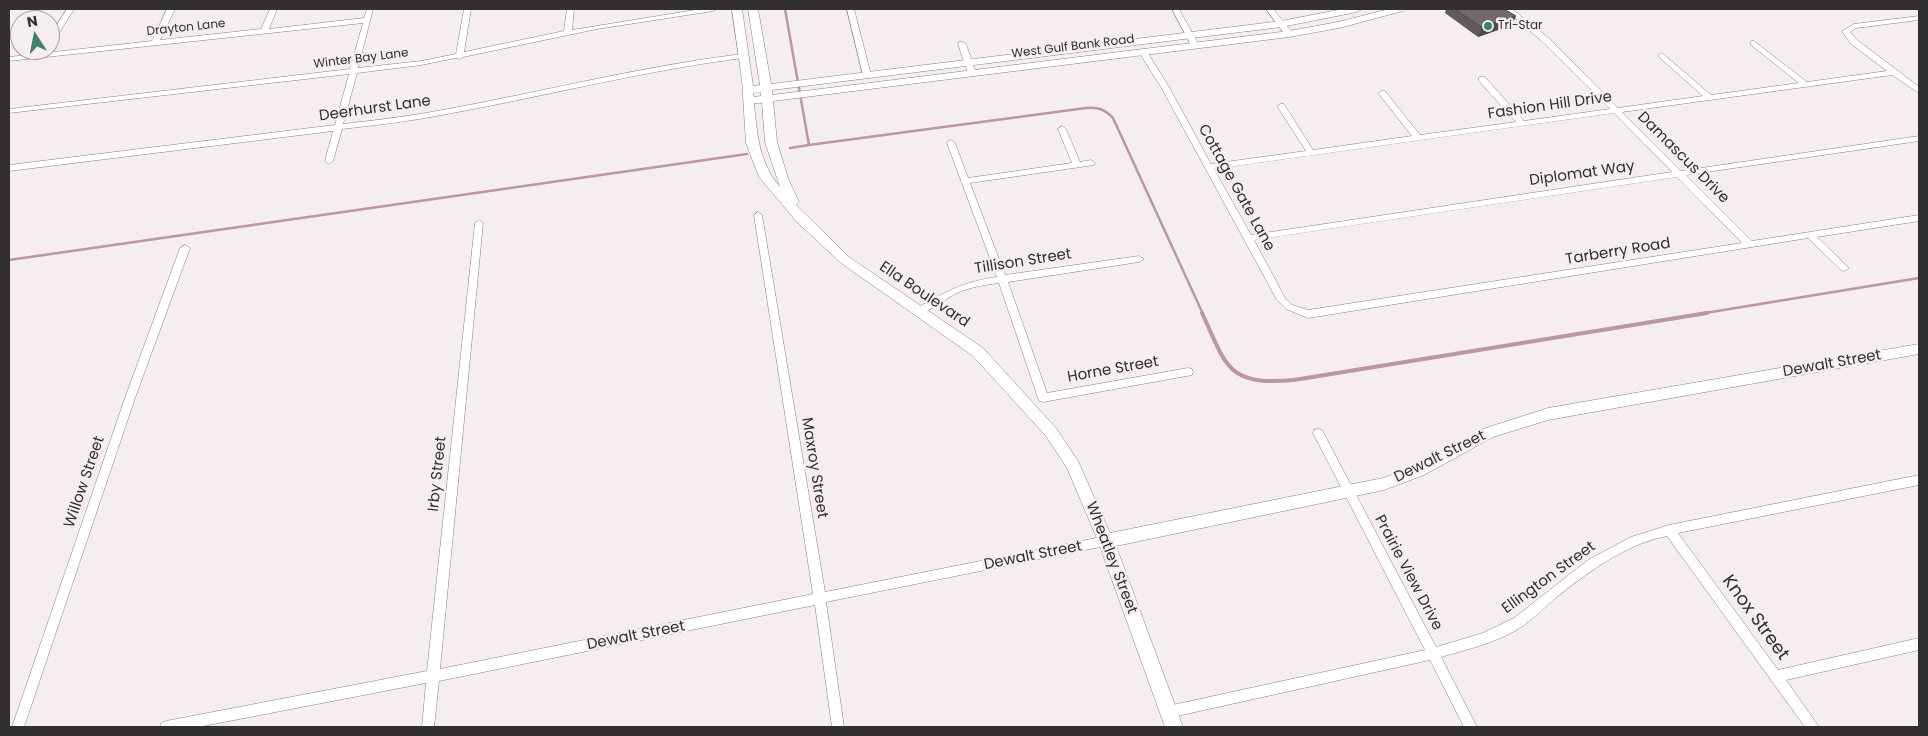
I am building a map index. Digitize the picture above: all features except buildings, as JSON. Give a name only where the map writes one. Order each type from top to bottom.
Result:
[{"type":"main road","name":"Ella Boulevard","points":[[737,9],[752,143],[765,176],[801,219],[844,260],[978,352],[1024,402]]},
{"type":"main road","name":"Ella Boulevard","points":[[753,9],[767,93],[771,142],[782,178],[801,219]]},
{"type":"main road","name":"West Gulf Bank Road","points":[[767,93],[787,97],[816,94],[970,68],[1189,35],[1281,24],[1358,9]]},
{"type":"main road","name":"West Gulf Bank Road","points":[[748,95],[767,93],[786,85],[867,75],[970,68],[1143,52],[1289,34],[1339,25],[1376,12],[1400,9]]},
{"type":"main road","name":"Dewalt Street","points":[[1106,541],[1384,484],[1419,471],[1488,433],[1540,416],[1919,349]]},
{"type":"main road","name":"Wheatley Street","points":[[1024,402],[1051,432],[1073,464],[1106,541],[1174,727]]},
{"type":"street","points":[[60,25],[70,9]]},
{"type":"street","points":[[155,43],[171,9]]},
{"type":"street","points":[[264,31],[273,9]]},
{"type":"street","points":[[329,161],[370,9]]},
{"type":"street","points":[[459,56],[467,9]]},
{"type":"street","points":[[568,33],[570,9]]},
{"type":"street","name":"Winter Bay Lane","points":[[9,111],[353,72],[459,56],[674,11],[713,9]]},
{"type":"street","points":[[850,9],[867,75]]},
{"type":"street","points":[[1175,9],[1195,45]]},
{"type":"street","points":[[1269,9],[1289,34]]},
{"type":"street","name":"Damascus Drive","points":[[1508,9],[1546,41],[1750,244]]},
{"type":"street","points":[[1919,18],[1848,28],[1846,31],[1847,36],[1919,91]]},
{"type":"street","name":"Drayton Lane","points":[[60,51],[366,20]]},
{"type":"street","points":[[1754,43],[1805,84]]},
{"type":"street","points":[[962,44],[970,68]]},
{"type":"street","name":"Cottage Gate Lane","points":[[1143,52],[1165,87],[1282,300],[1289,307],[1308,314],[1321,312]]},
{"type":"street","points":[[1662,55],[1710,98]]},
{"type":"street","name":"Deerhurst Lane","points":[[9,168],[337,129],[453,112],[643,70],[742,56]]},
{"type":"street","name":"Fashion Hill Drive","points":[[1208,167],[1894,72]]},
{"type":"street","points":[[1482,79],[1522,124]]},
{"type":"street","points":[[1382,92],[1418,138]]},
{"type":"street","points":[[1281,106],[1311,153]]},
{"type":"street","points":[[1062,129],[1077,164]]},
{"type":"street","name":"Diplomat Way","points":[[1248,238],[1919,138]]},
{"type":"street","points":[[951,143],[1002,279]]},
{"type":"street","points":[[965,181],[1091,162]]},
{"type":"street","name":"Maxroy Street","points":[[758,215],[820,599],[838,727]]},
{"type":"street","name":"Tarberry Road","points":[[1321,312],[1919,218]]},
{"type":"street","name":"Irby Street","points":[[428,727],[478,223]]},
{"type":"street","points":[[1810,235],[1844,268]]},
{"type":"street","name":"Willow Street","points":[[18,727],[130,398],[185,248]]},
{"type":"street","name":"Tillison Street","points":[[918,311],[952,291],[977,283],[1139,259]]},
{"type":"street","name":"Horne Street","points":[[1002,279],[1043,398],[1188,372]]},
{"type":"street","name":"Prairie View Drive","points":[[1318,433],[1471,727]]},
{"type":"street","name":"Ellington Street","points":[[1168,712],[1433,654],[1485,638],[1518,622],[1566,582],[1592,564],[1635,540],[1669,530],[1919,480]]},
{"type":"street","name":"Knox Street","points":[[1669,530],[1813,727]]},
{"type":"street","name":"Dewalt Street","points":[[166,727],[433,676],[1106,541]]},
{"type":"street","points":[[1776,676],[1919,644]]},
{"type":"waterway","points":[[785,9],[809,145]]},
{"type":"waterway","points":[[809,145],[1086,108],[1097,108],[1107,112],[1113,118],[1203,314]]},
{"type":"waterway","points":[[790,148],[809,145]]},
{"type":"waterway","points":[[9,260],[747,154]]},
{"type":"waterway","points":[[1699,314],[1919,278]]},
{"type":"waterway","points":[[1202,313],[1224,360],[1232,369],[1242,376],[1255,380],[1272,381],[1294,380],[1707,313]]},
{"type":"place","name":"Tri-Star","points":[[1488,26]]}]
